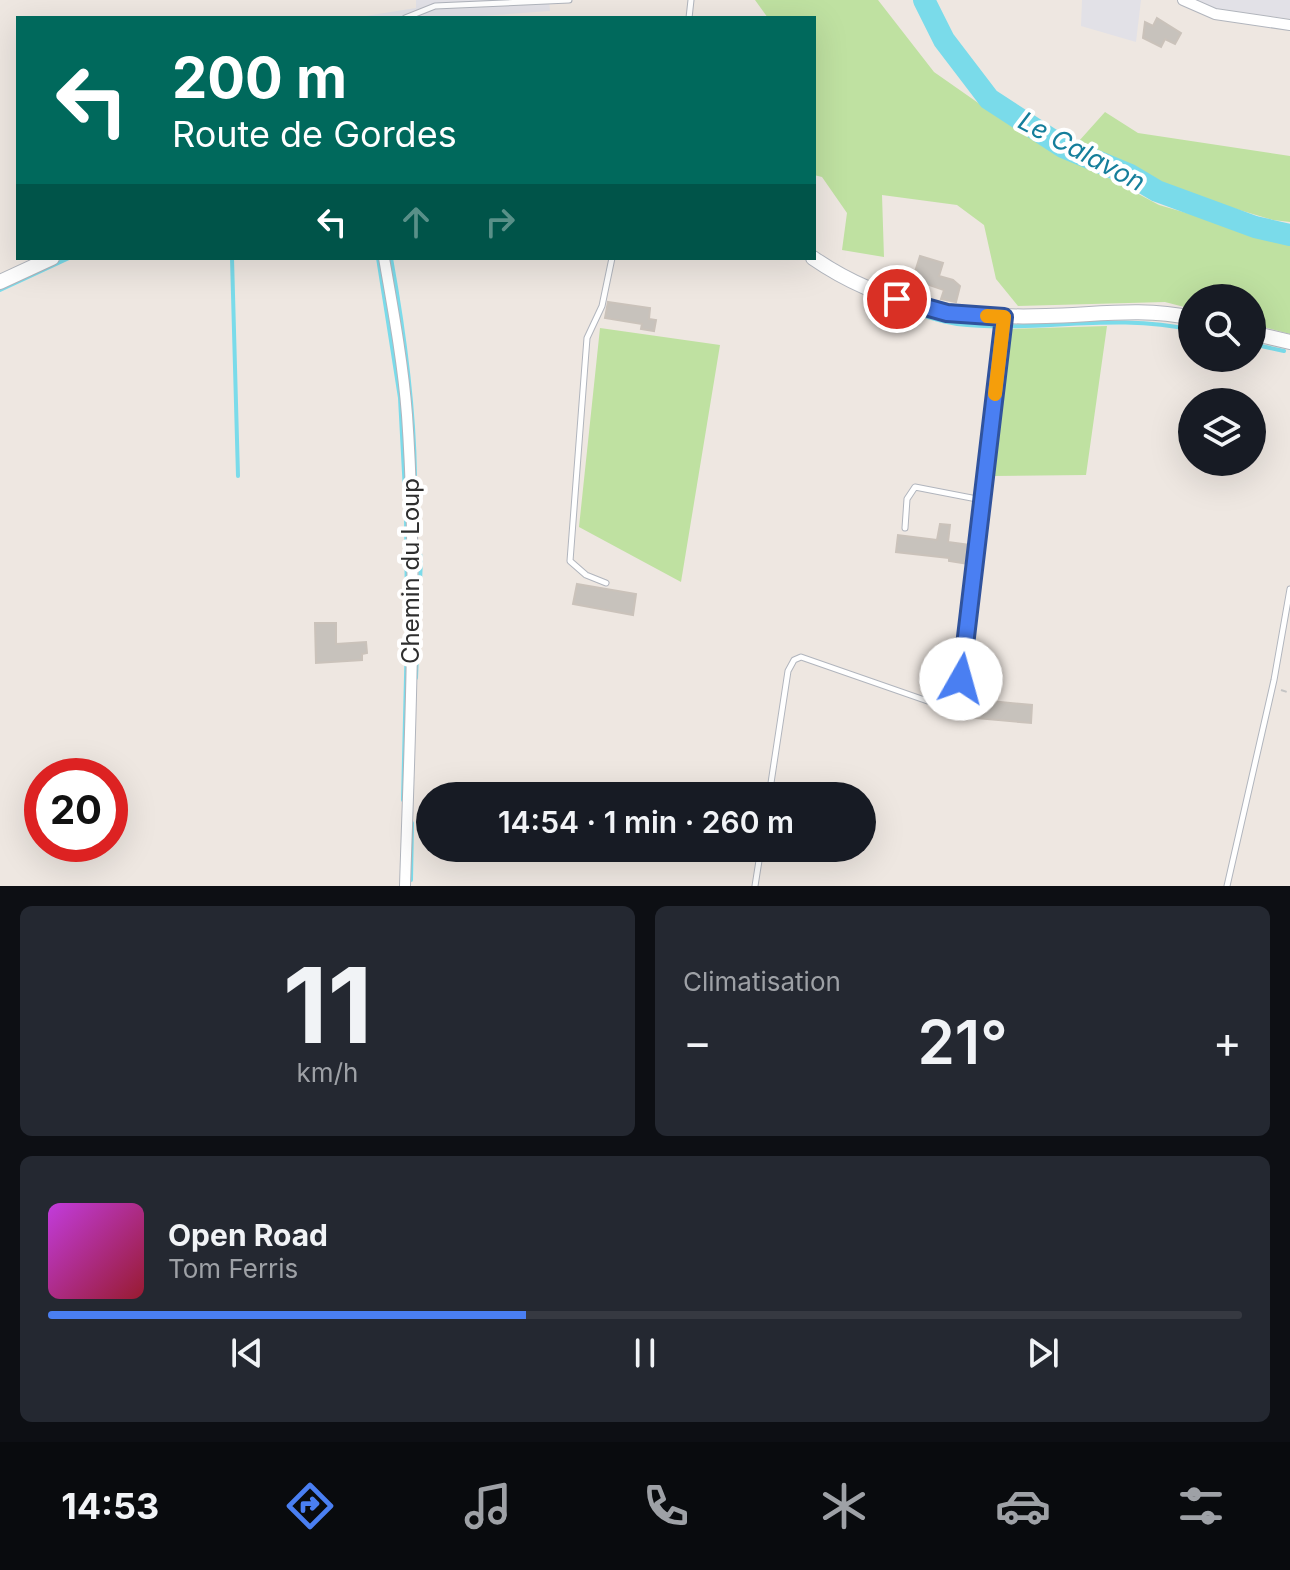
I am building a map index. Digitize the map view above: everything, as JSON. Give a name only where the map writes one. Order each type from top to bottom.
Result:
[{"type":"street","points":[[1186,1],[1215,14],[1290,25]]},
{"type":"street","points":[[0,282],[48,260]]},
{"type":"street","name":"Chemin du Loup","points":[[384,260],[407,412],[411,501],[413,638],[405,886]]},
{"type":"street","points":[[816,260],[872,291],[947,313],[1004,317],[1117,311],[1178,315]]},
{"type":"street","points":[[1266,336],[1290,342]]},
{"type":"lane","points":[[409,16],[435,3],[569,0]]},
{"type":"lane","points":[[606,583],[586,575],[570,561],[587,338],[602,306],[612,260]]},
{"type":"lane","points":[[771,782],[788,671],[794,660],[801,657],[939,705],[952,699],[961,679],[1004,317]]},
{"type":"lane","points":[[905,528],[907,499],[915,487],[982,500]]},
{"type":"lane","points":[[1227,886],[1274,680],[1290,589]]},
{"type":"lane","points":[[755,886],[759,862]]},
{"type":"shaded area","points":[[416,0],[549,0],[550,11],[482,16],[366,16],[416,8]]},
{"type":"shaded area","points":[[1082,0],[1141,0],[1136,42],[1081,26]]},
{"type":"shaded area","points":[[1189,0],[1290,0],[1290,19],[1214,8]]},
{"type":"green space","points":[[755,0],[878,0],[934,72],[984,107],[1159,205],[1290,243],[1290,334],[1266,328],[1266,284],[1178,284],[1178,305],[1165,302],[1018,306],[996,279],[984,225],[957,205],[882,195],[884,257],[842,250],[847,213],[822,177],[816,176],[816,16],[767,16]]},
{"type":"green space","points":[[1105,112],[1138,133],[1290,156],[1290,222],[1273,220],[1169,189],[1079,141]]},
{"type":"green space","points":[[1107,326],[1086,475],[993,476],[1009,329]]},
{"type":"green space","points":[[600,328],[720,345],[681,582],[579,527]]},
{"type":"building","points":[[1157,18],[1181,33],[1175,44],[1165,39],[1161,47],[1143,38],[1145,22],[1153,26]]},
{"type":"building","points":[[920,256],[943,263],[939,276],[953,280],[960,286],[956,302],[941,299],[944,290],[915,280],[911,292],[896,288],[901,271],[914,275]]},
{"type":"building","points":[[608,302],[650,308],[649,319],[656,320],[654,331],[641,329],[642,324],[605,318]]},
{"type":"building","points":[[940,524],[950,525],[948,542],[971,545],[969,564],[949,561],[949,558],[896,552],[898,535],[937,540]]},
{"type":"building","points":[[577,584],[636,594],[633,615],[573,604]]},
{"type":"building","points":[[315,623],[336,623],[336,644],[366,642],[367,653],[362,654],[362,660],[316,663]]},
{"type":"building","points":[[961,694],[980,700],[1032,705],[1031,723],[976,718],[959,710]]},
{"type":"waterway","name":"Le Calavon","points":[[924,0],[944,40],[989,99],[1063,147],[1130,175],[1157,191],[1255,227],[1290,235]]},
{"type":"waterway","points":[[0,290],[65,260]]},
{"type":"waterway","points":[[232,260],[238,476]]},
{"type":"waterway","points":[[378,260],[400,398],[406,510],[407,624]]},
{"type":"waterway","points":[[391,260],[408,366],[415,475]]},
{"type":"waterway","points":[[897,306],[957,324],[1133,323],[1178,328]]},
{"type":"waterway","points":[[1266,347],[1284,351]]},
{"type":"waterway","points":[[416,539],[421,558],[416,678]]},
{"type":"waterway","points":[[403,800],[407,636]]},
{"type":"waterway","points":[[411,880],[412,823]]},
{"type":"slow traffic","points":[[987,316],[1004,317],[995,394]]},
{"type":"route","points":[[897,299],[947,313],[1004,317],[961,679]]}]
